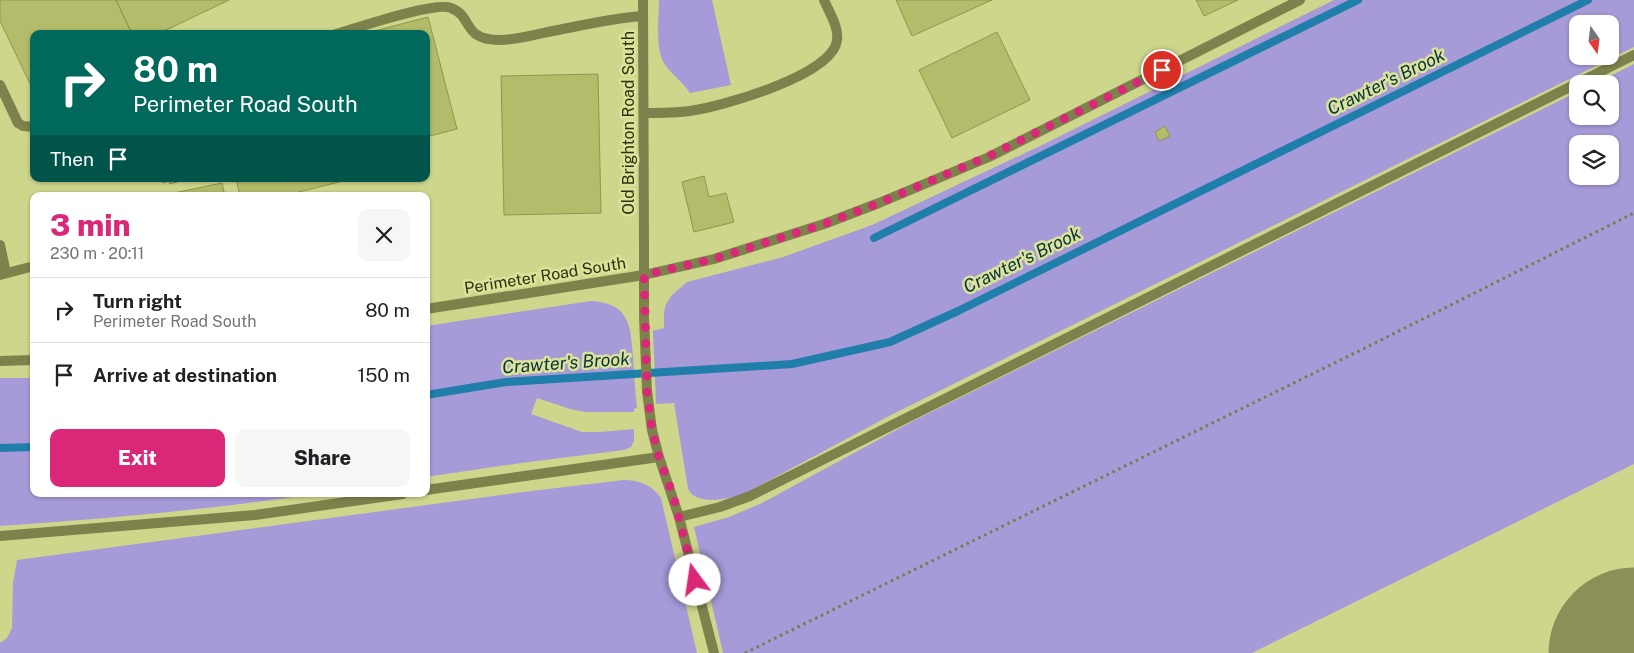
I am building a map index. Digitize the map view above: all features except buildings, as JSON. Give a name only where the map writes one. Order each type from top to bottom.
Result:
[{"type":"street","name":"Old Brighton Road South","points":[[643,0],[644,275],[647,391],[652,430],[659,458],[679,517],[714,653]]},
{"type":"street","points":[[644,113],[690,112],[731,102],[783,84],[809,70],[829,54],[837,41],[834,23],[824,0]]},
{"type":"street","name":"Perimeter Road South","points":[[430,308],[644,275],[714,259],[824,224],[879,203],[989,156],[1300,0]]},
{"type":"street","points":[[350,30],[442,6],[456,10],[479,37],[492,40],[506,40],[604,21],[643,16]]},
{"type":"street","points":[[679,517],[720,507],[750,496],[1634,55]]},
{"type":"street","points":[[0,85],[18,123],[30,128]]},
{"type":"street","points":[[0,245],[3,274],[30,267]]},
{"type":"street","points":[[0,361],[30,360]]},
{"type":"street","points":[[430,489],[659,458]]},
{"type":"street","points":[[0,536],[255,515],[382,497]]},
{"type":"path","points":[[745,653],[1634,213]]},
{"type":"shaded area","points":[[659,0],[712,0],[731,85],[690,93],[670,71],[664,63],[659,50]]},
{"type":"shaded area","points":[[1334,0],[1634,0],[1634,47],[1619,54],[1619,15],[1569,15],[1569,65],[1598,65],[1577,75],[1569,75],[1569,79],[891,415],[742,495],[712,500],[698,498],[688,489],[674,403],[656,404],[653,331],[664,328],[666,304],[672,295],[687,282],[783,257],[872,225],[1042,145]]},
{"type":"shaded area","points":[[1634,64],[1634,464],[1252,653],[723,653],[694,527],[729,517],[762,503],[911,422],[1569,96],[1569,125],[1619,125],[1619,75],[1612,75]]},
{"type":"shaded area","points":[[591,301],[613,306],[626,318],[631,335],[637,408],[634,409],[634,412],[585,412],[537,398],[531,414],[582,432],[634,429],[634,441],[631,447],[624,450],[430,476],[430,325]]},
{"type":"shaded area","points":[[0,378],[30,378],[30,497],[292,497],[158,513],[0,526]]},
{"type":"shaded area","points":[[624,480],[645,484],[661,498],[697,653],[0,653],[0,643],[7,638],[12,628],[13,583],[17,560]]},
{"type":"waterway","points":[[874,238],[1358,0]]},
{"type":"waterway","name":"Crawter's Brook","points":[[430,394],[506,382],[792,364],[890,342],[958,311],[1588,0]]},
{"type":"waterway","name":"Crawter's Brook","points":[[0,448],[30,447]]},
{"type":"route","points":[[695,580],[673,495],[659,458],[652,430],[647,391],[644,275],[714,259],[824,224],[879,203],[989,156],[1162,70]]}]
